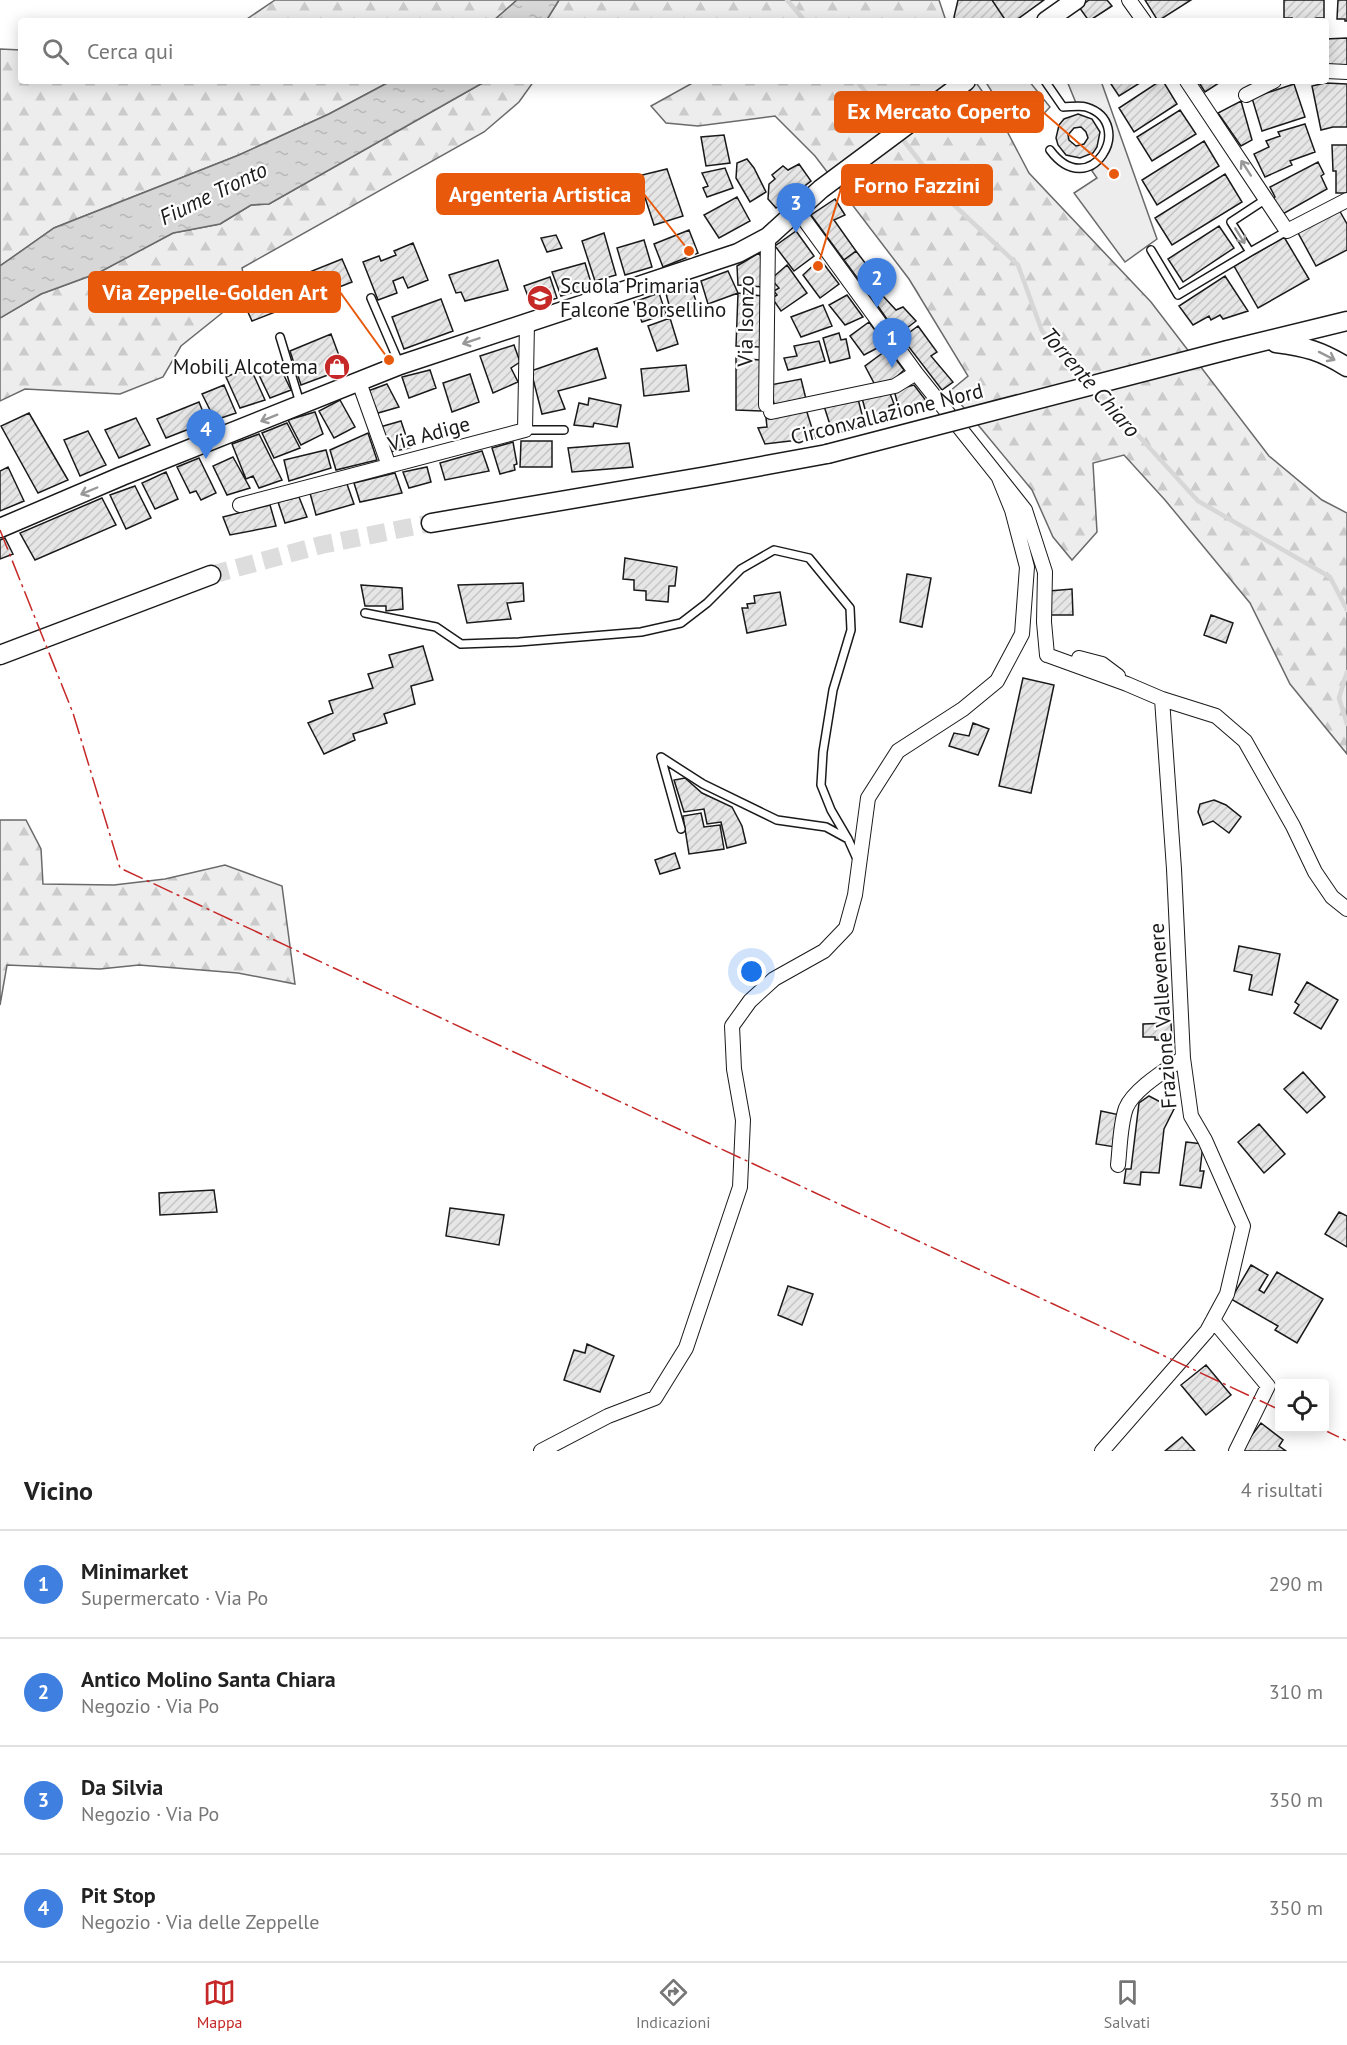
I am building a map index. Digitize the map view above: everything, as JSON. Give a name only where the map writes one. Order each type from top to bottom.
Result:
[{"type":"main road","points":[[1050,18],[1076,0]]},
{"type":"main road","points":[[0,528],[122,476],[400,365],[738,253],[768,237],[821,189],[962,84]]},
{"type":"main road","name":"Circonvallazione Nord","points":[[431,523],[827,454],[1347,321]]},
{"type":"main road","points":[[1265,341],[1307,347],[1347,367]]},
{"type":"main road","points":[[0,655],[211,575]]},
{"type":"street","points":[[1130,0],[1142,18]]},
{"type":"street","points":[[1329,71],[1347,72]]},
{"type":"street","points":[[1189,84],[1287,231],[1347,200]]},
{"type":"street","points":[[1246,95],[1268,84]]},
{"type":"street","points":[[798,211],[916,373],[1025,510],[1045,572],[1044,622],[1047,655],[1162,699],[1216,716],[1245,741],[1293,826],[1315,872],[1332,897],[1347,909]]},
{"type":"street","name":"Via Isonzo","points":[[768,237],[769,408],[895,386],[916,373]]},
{"type":"street","points":[[525,430],[527,323]]},
{"type":"street","points":[[359,382],[389,466]]},
{"type":"street","name":"Via Adige","points":[[240,505],[525,430]]},
{"type":"street","points":[[541,1451],[608,1416],[655,1398],[686,1348],[740,1187],[743,1120],[734,1069],[732,1026],[750,1001],[774,979],[824,951],[846,928],[855,895],[868,798],[898,751],[963,709],[997,681],[1022,634],[1027,567],[1012,510],[999,478]]},
{"type":"street","name":"Frazione Vallevenere","points":[[1102,1451],[1207,1331],[1227,1294],[1243,1226],[1191,1116],[1183,1058],[1174,869],[1162,699]]},
{"type":"street","points":[[1118,1165],[1125,1110],[1131,1098],[1183,1058]]},
{"type":"street","points":[[1213,1320],[1268,1386],[1236,1451]]},
{"type":"lane","points":[[1047,84],[1063,107],[1086,106],[1103,117],[1109,131],[1107,148],[1100,160],[1088,167],[1075,168],[1059,162],[1050,150]]},
{"type":"lane","points":[[1250,252],[1231,222],[1266,199]]},
{"type":"lane","points":[[1151,250],[1178,295],[1287,231]]},
{"type":"lane","points":[[371,298],[400,365]]},
{"type":"lane","points":[[280,337],[301,405]]},
{"type":"lane","points":[[525,430],[564,430]]},
{"type":"lane","points":[[365,613],[436,627],[461,644],[519,642],[641,632],[681,623],[707,603],[741,569],[774,550],[809,558],[850,608],[851,630],[833,690],[823,752],[821,785],[858,863]]},
{"type":"lane","points":[[681,829],[661,757],[703,783],[777,819],[826,827],[848,839]]},
{"type":"green space","points":[[275,0],[517,0],[496,18],[248,18]]},
{"type":"green space","points":[[559,0],[939,0],[945,18],[548,18]]},
{"type":"green space","points":[[0,49],[18,50],[18,84],[385,84],[329,114],[239,155],[54,228],[0,266]]},
{"type":"green space","points":[[481,84],[532,84],[519,102],[484,132],[242,268],[247,293],[181,346],[163,377],[120,394],[25,389],[0,401],[0,318],[41,294],[98,273],[173,233],[220,224],[251,205],[269,204]]},
{"type":"green space","points":[[691,84],[977,84],[998,114],[1029,173],[1151,302],[1269,456],[1322,500],[1347,513],[1347,754],[1290,684],[1250,603],[1165,500],[1124,455],[1093,463],[1097,532],[1072,560],[1053,537],[1032,490],[950,391],[968,376],[909,279],[815,156],[775,116],[698,126],[666,123],[651,106]]},
{"type":"green space","points":[[987,84],[1031,84],[1050,107],[1035,123],[1025,122],[1011,116],[1001,106]]},
{"type":"green space","points":[[1068,84],[1102,84],[1157,239],[1125,262],[1074,193],[1097,178],[1092,171],[1109,150],[1112,133],[1105,115],[1096,107],[1076,103]]},
{"type":"green space","points":[[0,820],[26,820],[41,849],[43,884],[114,885],[165,879],[225,865],[282,886],[295,984],[238,973],[139,965],[100,969],[7,965],[0,1005]]},
{"type":"water","points":[[517,0],[559,0],[548,18],[496,18]]},
{"type":"water","name":"Fiume Tronto","points":[[385,84],[481,84],[269,204],[251,205],[220,224],[173,233],[98,273],[41,294],[0,318],[0,266],[54,228],[239,155],[329,114]]},
{"type":"building","points":[[958,0],[992,0],[1004,18],[954,18]]},
{"type":"building","points":[[992,0],[1044,0],[1019,18],[1004,18]]},
{"type":"building","points":[[1089,0],[1107,0],[1112,6],[1094,18],[1087,18],[1079,7]]},
{"type":"building","points":[[1145,0],[1191,0],[1163,18],[1156,18]]},
{"type":"building","points":[[1284,0],[1324,0],[1324,18],[1284,18]]},
{"type":"building","points":[[1338,0],[1347,0],[1347,21],[1337,19]]},
{"type":"building","points":[[1347,38],[1347,67],[1329,67],[1329,39]]},
{"type":"building","points":[[1329,83],[1347,84],[1347,127],[1321,130],[1312,86]]},
{"type":"building","points":[[1111,84],[1138,84],[1119,96]]},
{"type":"building","points":[[1155,84],[1165,84],[1177,104],[1134,132],[1119,108]]},
{"type":"building","points":[[1200,84],[1217,84],[1205,92]]},
{"type":"building","points":[[1294,84],[1305,117],[1262,131],[1252,98]]},
{"type":"building","points":[[1241,101],[1252,140],[1241,146],[1218,113]]},
{"type":"building","points":[[1180,110],[1196,134],[1152,161],[1137,137]]},
{"type":"building","points":[[1078,114],[1092,119],[1100,132],[1097,147],[1093,153],[1080,158],[1066,155],[1058,145],[1056,138],[1059,125],[1064,119]],"holes":[[[1081,127],[1088,138],[1084,144],[1076,146],[1069,140],[1068,135],[1074,128]]]},
{"type":"building","points":[[1305,124],[1315,152],[1290,161],[1292,165],[1265,177],[1254,154],[1269,147],[1266,141],[1280,136],[1278,132]]},
{"type":"building","points":[[724,135],[730,163],[706,166],[701,137]]},
{"type":"building","points":[[1204,141],[1219,166],[1157,205],[1142,180]]},
{"type":"building","points":[[1332,145],[1347,145],[1347,193],[1336,193],[1336,171],[1333,171]]},
{"type":"building","points":[[747,159],[766,192],[750,202],[736,178],[737,163]]},
{"type":"building","points":[[1318,162],[1324,174],[1321,176],[1327,189],[1281,215],[1271,199],[1275,197],[1270,187]]},
{"type":"building","points":[[799,164],[811,181],[776,208],[768,199],[769,184],[775,179],[772,175],[783,166],[788,170]]},
{"type":"building","points":[[725,168],[733,188],[707,197],[703,188],[708,186],[702,173]]},
{"type":"building","points":[[667,169],[683,216],[654,225],[638,176]]},
{"type":"building","points":[[1225,174],[1242,202],[1172,245],[1155,218]]},
{"type":"building","points":[[737,197],[750,221],[719,238],[704,215]]},
{"type":"building","points":[[835,199],[845,215],[834,220],[856,251],[844,260],[811,215]]},
{"type":"building","points":[[1338,208],[1347,224],[1347,250],[1316,266],[1297,231]]},
{"type":"building","points":[[1219,226],[1234,248],[1183,282],[1168,259]]},
{"type":"building","points":[[689,230],[698,253],[663,267],[654,244]]},
{"type":"building","points":[[796,231],[814,256],[794,271],[775,246]]},
{"type":"building","points":[[604,233],[616,275],[595,281],[582,241]]},
{"type":"building","points":[[556,235],[562,248],[547,252],[541,238]]},
{"type":"building","points":[[1284,237],[1309,279],[1258,308],[1234,266]]},
{"type":"building","points":[[644,240],[652,267],[625,275],[617,248]]},
{"type":"building","points":[[413,243],[428,280],[408,288],[403,277],[393,281],[397,293],[378,300],[363,262],[379,256],[381,261],[396,255],[394,251]]},
{"type":"building","points":[[856,251],[885,289],[880,293],[883,296],[875,302],[844,260]]},
{"type":"building","points":[[759,253],[763,261],[763,287],[738,285],[737,266]]},
{"type":"building","points":[[342,259],[352,282],[252,321],[242,299]]},
{"type":"building","points":[[820,259],[839,284],[820,298],[803,275]]},
{"type":"building","points":[[498,260],[508,290],[465,301],[461,292],[456,293],[449,275]]},
{"type":"building","points":[[585,263],[592,286],[561,296],[552,272]]},
{"type":"building","points":[[787,265],[807,293],[781,311],[772,298],[777,295],[774,291],[779,288],[771,279]]},
{"type":"building","points":[[728,271],[738,293],[708,304],[701,281]]},
{"type":"building","points":[[1225,276],[1248,311],[1223,319],[1220,315],[1211,320],[1209,316],[1193,325],[1179,306]]},
{"type":"building","points":[[550,277],[557,298],[532,307],[524,286]]},
{"type":"building","points":[[690,282],[697,305],[671,312],[665,290]]},
{"type":"building","points":[[659,293],[666,314],[642,322],[634,302]]},
{"type":"building","points":[[738,293],[762,296],[760,347],[736,346]]},
{"type":"building","points":[[847,295],[863,317],[845,325],[829,305]]},
{"type":"building","points":[[883,296],[896,310],[903,307],[916,321],[898,335],[875,302]]},
{"type":"building","points":[[441,299],[453,331],[404,349],[392,317]]},
{"type":"building","points":[[823,305],[832,326],[801,337],[791,317]]},
{"type":"building","points":[[670,318],[678,344],[657,351],[648,326]]},
{"type":"building","points":[[869,322],[885,344],[864,355],[850,336]]},
{"type":"building","points":[[918,326],[937,352],[931,356],[953,382],[942,390],[902,338]]},
{"type":"building","points":[[839,333],[841,340],[846,339],[850,358],[830,363],[823,338]]},
{"type":"building","points":[[331,334],[344,369],[301,385],[290,351]]},
{"type":"building","points":[[819,341],[825,361],[788,370],[784,358],[797,356],[794,346]]},
{"type":"building","points":[[514,345],[520,362],[511,368],[518,382],[493,393],[480,356]]},
{"type":"building","points":[[597,348],[606,378],[558,391],[565,409],[542,414],[531,371]]},
{"type":"building","points":[[888,349],[904,370],[890,383],[875,385],[865,366]]},
{"type":"building","points":[[736,358],[760,360],[761,411],[736,410]]},
{"type":"building","points":[[279,365],[291,390],[270,398],[259,375]]},
{"type":"building","points":[[686,365],[689,391],[644,396],[641,369]]},
{"type":"building","points":[[250,367],[265,400],[240,408],[226,377]]},
{"type":"building","points":[[430,370],[436,388],[409,398],[402,377]]},
{"type":"building","points":[[470,374],[479,402],[452,412],[443,383]]},
{"type":"building","points":[[801,379],[806,399],[775,408],[770,385]]},
{"type":"building","points":[[387,384],[399,407],[378,413],[368,391]]},
{"type":"building","points":[[224,385],[236,413],[215,420],[202,394]]},
{"type":"building","points":[[914,385],[927,402],[899,409],[894,390]]},
{"type":"building","points":[[889,391],[894,404],[889,406],[891,418],[869,424],[862,398]]},
{"type":"building","points":[[589,398],[621,405],[617,427],[594,423],[593,427],[574,425],[579,403],[588,405]]},
{"type":"building","points":[[858,399],[865,426],[833,434],[824,406]]},
{"type":"building","points":[[340,400],[355,427],[334,438],[319,411]]},
{"type":"building","points":[[199,402],[207,422],[166,438],[157,419]]},
{"type":"building","points":[[806,409],[815,438],[765,444],[758,428],[767,427],[766,418]]},
{"type":"building","points":[[315,412],[323,434],[301,445],[288,420]]},
{"type":"building","points":[[29,413],[68,480],[38,493],[1,426]]},
{"type":"building","points":[[136,418],[150,445],[119,458],[105,430]]},
{"type":"building","points":[[401,421],[410,448],[390,452],[380,427]]},
{"type":"building","points":[[287,423],[300,448],[274,458],[262,433]]},
{"type":"building","points":[[88,431],[106,465],[80,476],[64,440]]},
{"type":"building","points":[[368,433],[377,460],[336,470],[330,450]]},
{"type":"building","points":[[259,434],[282,480],[259,488],[253,476],[246,479],[232,444]]},
{"type":"building","points":[[521,441],[552,441],[552,467],[520,467]]},
{"type":"building","points":[[513,442],[517,464],[514,465],[515,470],[500,474],[492,448]]},
{"type":"building","points":[[629,443],[633,467],[572,472],[568,448]]},
{"type":"building","points":[[326,450],[331,468],[289,481],[284,460]]},
{"type":"building","points":[[482,451],[489,471],[445,480],[440,463]]},
{"type":"building","points":[[233,457],[250,488],[227,495],[213,466]]},
{"type":"building","points":[[199,458],[216,493],[201,500],[196,491],[190,493],[177,467]]},
{"type":"building","points":[[8,467],[24,501],[0,511],[0,471]]},
{"type":"building","points":[[427,467],[431,482],[409,488],[403,472]]},
{"type":"building","points":[[166,472],[178,499],[155,509],[142,483]]},
{"type":"building","points":[[395,473],[402,493],[360,502],[354,483]]},
{"type":"building","points":[[347,484],[354,504],[316,515],[310,493]]},
{"type":"building","points":[[135,486],[151,518],[126,529],[110,495]]},
{"type":"building","points":[[299,497],[307,517],[285,523],[278,502]]},
{"type":"building","points":[[102,498],[116,525],[35,560],[20,533]]},
{"type":"building","points":[[270,505],[276,526],[230,535],[223,517]]},
{"type":"building","points":[[5,538],[13,554],[0,559],[0,540]]},
{"type":"building","points":[[625,558],[677,567],[675,586],[669,586],[668,602],[646,600],[646,591],[634,590],[634,580],[623,579]]},
{"type":"building","points":[[907,574],[931,578],[922,627],[900,622]]},
{"type":"building","points":[[523,583],[524,601],[507,603],[511,619],[467,623],[458,585]]},
{"type":"building","points":[[361,585],[402,588],[403,609],[386,611],[386,606],[365,606]]},
{"type":"building","points":[[1072,589],[1073,615],[1049,615],[1049,591]]},
{"type":"building","points":[[780,592],[786,625],[747,633],[742,608],[748,608],[747,604],[755,603],[754,596]]},
{"type":"building","points":[[1211,615],[1233,623],[1226,643],[1204,635]]},
{"type":"building","points":[[423,646],[433,680],[411,686],[415,704],[384,714],[387,723],[353,734],[355,740],[324,754],[308,723],[333,713],[329,701],[373,688],[368,674],[393,667],[389,655]]},
{"type":"building","points":[[1023,678],[1054,685],[1031,793],[999,786]]},
{"type":"building","points":[[973,723],[989,729],[978,755],[949,746],[954,733],[969,736]]},
{"type":"building","points":[[685,778],[702,793],[732,807],[742,826],[746,843],[727,848],[721,822],[707,824],[704,809],[684,812],[674,780]]},
{"type":"building","points":[[1214,800],[1226,805],[1241,817],[1229,833],[1213,821],[1203,825],[1198,812],[1200,804]]},
{"type":"building","points":[[701,813],[704,827],[720,825],[724,849],[689,854],[683,816]]},
{"type":"building","points":[[675,853],[680,868],[660,874],[655,860]]},
{"type":"building","points":[[1239,946],[1280,954],[1272,995],[1249,990],[1252,975],[1234,971]]},
{"type":"building","points":[[1307,982],[1338,1000],[1321,1029],[1294,1013],[1299,1005],[1295,1002]]},
{"type":"building","points":[[1171,1023],[1172,1040],[1143,1037],[1143,1024]]},
{"type":"building","points":[[1303,1072],[1325,1097],[1307,1113],[1284,1089]]},
{"type":"building","points":[[1149,1096],[1174,1109],[1164,1129],[1159,1173],[1141,1172],[1140,1185],[1124,1183],[1126,1169],[1131,1169],[1139,1103]]},
{"type":"building","points":[[1101,1111],[1120,1115],[1115,1147],[1096,1144]]},
{"type":"building","points":[[1259,1124],[1285,1154],[1264,1173],[1238,1142]]},
{"type":"building","points":[[1186,1142],[1203,1144],[1200,1171],[1204,1171],[1201,1188],[1180,1185]]},
{"type":"building","points":[[214,1190],[217,1212],[160,1215],[159,1193]]},
{"type":"building","points":[[450,1208],[504,1215],[499,1245],[446,1236]]},
{"type":"building","points":[[1339,1212],[1347,1216],[1347,1247],[1325,1234]]},
{"type":"building","points":[[1251,1265],[1268,1275],[1259,1290],[1264,1293],[1277,1272],[1323,1299],[1297,1343],[1275,1330],[1278,1326],[1231,1299]]},
{"type":"building","points":[[788,1286],[813,1294],[802,1325],[778,1315]]},
{"type":"building","points":[[587,1344],[614,1356],[600,1392],[564,1380],[574,1350],[585,1353]]},
{"type":"building","points":[[1206,1365],[1231,1395],[1206,1415],[1181,1385]]},
{"type":"building","points":[[1261,1423],[1283,1440],[1279,1446],[1286,1451],[1240,1451]]},
{"type":"building","points":[[1182,1437],[1195,1451],[1165,1451]]},
{"type":"waterway","name":"Torrente Chiaro","points":[[787,0],[802,18]]},
{"type":"waterway","name":"Torrente Chiaro","points":[[859,84],[894,129]]},
{"type":"waterway","name":"Torrente Chiaro","points":[[900,136],[954,205],[1018,265],[1042,331],[1089,382]]},
{"type":"waterway","name":"Torrente Chiaro","points":[[1095,388],[1198,501],[1330,577],[1347,610]]},
{"type":"waterway","name":"Torrente Chiaro","points":[[1347,672],[1339,698],[1347,724]]},
{"type":"tunnel","points":[[211,575],[321,545],[431,523]]},
{"type":"power","points":[[0,530],[73,713],[120,868],[1275,1408]]},
{"type":"power","points":[[1329,1432],[1347,1441]]},
{"type":"place","name":"Ex Mercato Coperto","points":[[1114,174]]},
{"type":"place","name":"Da Silvia","points":[[796,233]]},
{"type":"place","name":"Argenteria Artistica","points":[[689,251]]},
{"type":"place","name":"Forno Fazzini","points":[[818,266]]},
{"type":"place","name":"Scuola Primaria Falcone Borsellino","points":[[540,298]]},
{"type":"place","name":"Antico Molino Santa Chiara","points":[[877,308]]},
{"type":"place","name":"Via Zeppelle-Golden Art","points":[[389,360]]},
{"type":"place","name":"Mobili Alcotema","points":[[337,367]]},
{"type":"place","name":"Minimarket","points":[[892,368]]},
{"type":"place","name":"Pit Stop","points":[[206,459]]}]
